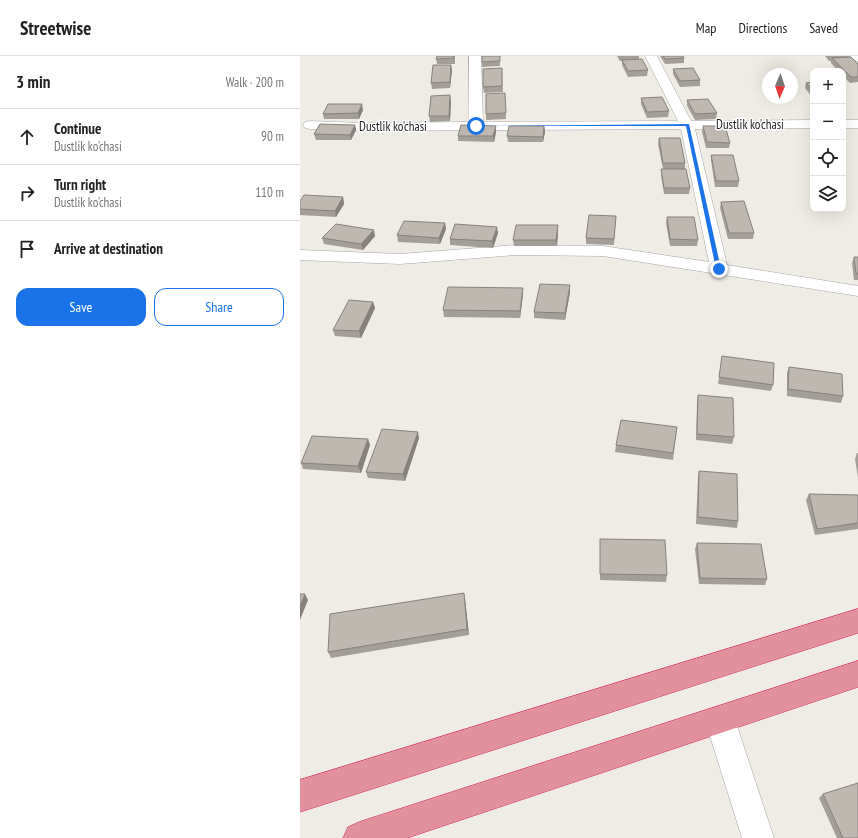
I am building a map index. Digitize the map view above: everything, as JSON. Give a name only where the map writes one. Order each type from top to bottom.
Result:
[{"type":"highway","points":[[300,796],[858,621]]},
{"type":"highway","points":[[359,838],[858,674]]},
{"type":"street","points":[[475,56],[476,126]]},
{"type":"street","points":[[651,56],[688,125],[719,269]]},
{"type":"street","name":"Dustlik ko'chasi","points":[[310,125],[361,127],[810,124]]},
{"type":"street","points":[[846,124],[858,124]]},
{"type":"street","points":[[300,255],[400,259],[516,250],[603,251],[858,291]]},
{"type":"street","points":[[720,720],[758,838]]},
{"type":"building","points":[[437,56],[454,56],[454,58],[436,59]]},
{"type":"building","points":[[482,56],[500,56],[500,61],[482,62]]},
{"type":"building","points":[[663,56],[683,56],[684,58],[665,59]]},
{"type":"building","points":[[851,57],[858,64],[858,77],[851,77],[846,72],[846,68],[842,68],[832,58]]},
{"type":"building","points":[[642,59],[648,70],[628,71],[622,60]]},
{"type":"building","points":[[433,65],[451,65],[450,82],[431,83]]},
{"type":"building","points":[[502,68],[502,86],[483,87],[483,69]]},
{"type":"building","points":[[693,68],[700,80],[680,81],[673,69]]},
{"type":"building","points":[[810,82],[810,88],[806,83]]},
{"type":"building","points":[[505,93],[506,113],[486,114],[486,94]]},
{"type":"building","points":[[450,95],[449,116],[429,116],[431,96]]},
{"type":"building","points":[[662,97],[669,111],[647,112],[641,98]]},
{"type":"building","points":[[708,99],[717,113],[695,114],[687,100]]},
{"type":"building","points":[[328,104],[362,104],[358,113],[323,114]]},
{"type":"building","points":[[320,124],[355,125],[350,135],[314,134]]},
{"type":"building","points":[[461,125],[496,126],[493,136],[458,136]]},
{"type":"building","points":[[509,126],[544,126],[543,137],[507,136]]},
{"type":"building","points":[[703,126],[725,126],[730,143],[707,142]]},
{"type":"building","points":[[659,138],[680,138],[685,163],[663,163]]},
{"type":"building","points":[[711,155],[733,155],[739,181],[716,181]]},
{"type":"building","points":[[661,169],[686,169],[690,188],[664,188]]},
{"type":"building","points":[[304,195],[343,197],[335,211],[300,209],[300,201]]},
{"type":"building","points":[[744,201],[754,233],[729,233],[721,202]]},
{"type":"building","points":[[589,215],[616,216],[614,239],[586,238]]},
{"type":"building","points":[[667,217],[694,217],[698,240],[670,239]]},
{"type":"building","points":[[404,221],[445,223],[439,238],[397,235]]},
{"type":"building","points":[[336,224],[374,230],[361,244],[322,238]]},
{"type":"building","points":[[455,224],[497,227],[492,241],[450,239]]},
{"type":"building","points":[[516,225],[558,225],[556,240],[513,240]]},
{"type":"building","points":[[854,257],[858,257],[858,274],[856,273]]},
{"type":"building","points":[[540,284],[570,285],[565,313],[534,312]]},
{"type":"building","points":[[448,287],[523,288],[520,311],[443,310]]},
{"type":"building","points":[[349,300],[373,302],[359,331],[333,330]]},
{"type":"building","points":[[722,356],[774,363],[773,385],[719,377]]},
{"type":"building","points":[[789,367],[842,374],[843,396],[788,389]]},
{"type":"building","points":[[698,395],[733,398],[734,437],[697,434]]},
{"type":"building","points":[[621,420],[677,427],[673,453],[616,445]]},
{"type":"building","points":[[382,429],[418,432],[403,474],[366,472]]},
{"type":"building","points":[[312,436],[368,439],[358,466],[301,463]]},
{"type":"building","points":[[699,471],[737,474],[738,521],[698,517]]},
{"type":"building","points":[[809,494],[858,495],[858,523],[817,529]]},
{"type":"building","points":[[600,539],[665,540],[667,575],[600,574]]},
{"type":"building","points":[[697,543],[761,544],[767,579],[700,578]]},
{"type":"building","points":[[464,593],[467,629],[328,652],[330,614]]},
{"type":"building","points":[[300,594],[305,594],[300,606]]},
{"type":"building","points":[[858,783],[858,838],[843,838],[823,794]]},
{"type":"route","points":[[476,126],[688,125],[719,269]]}]
